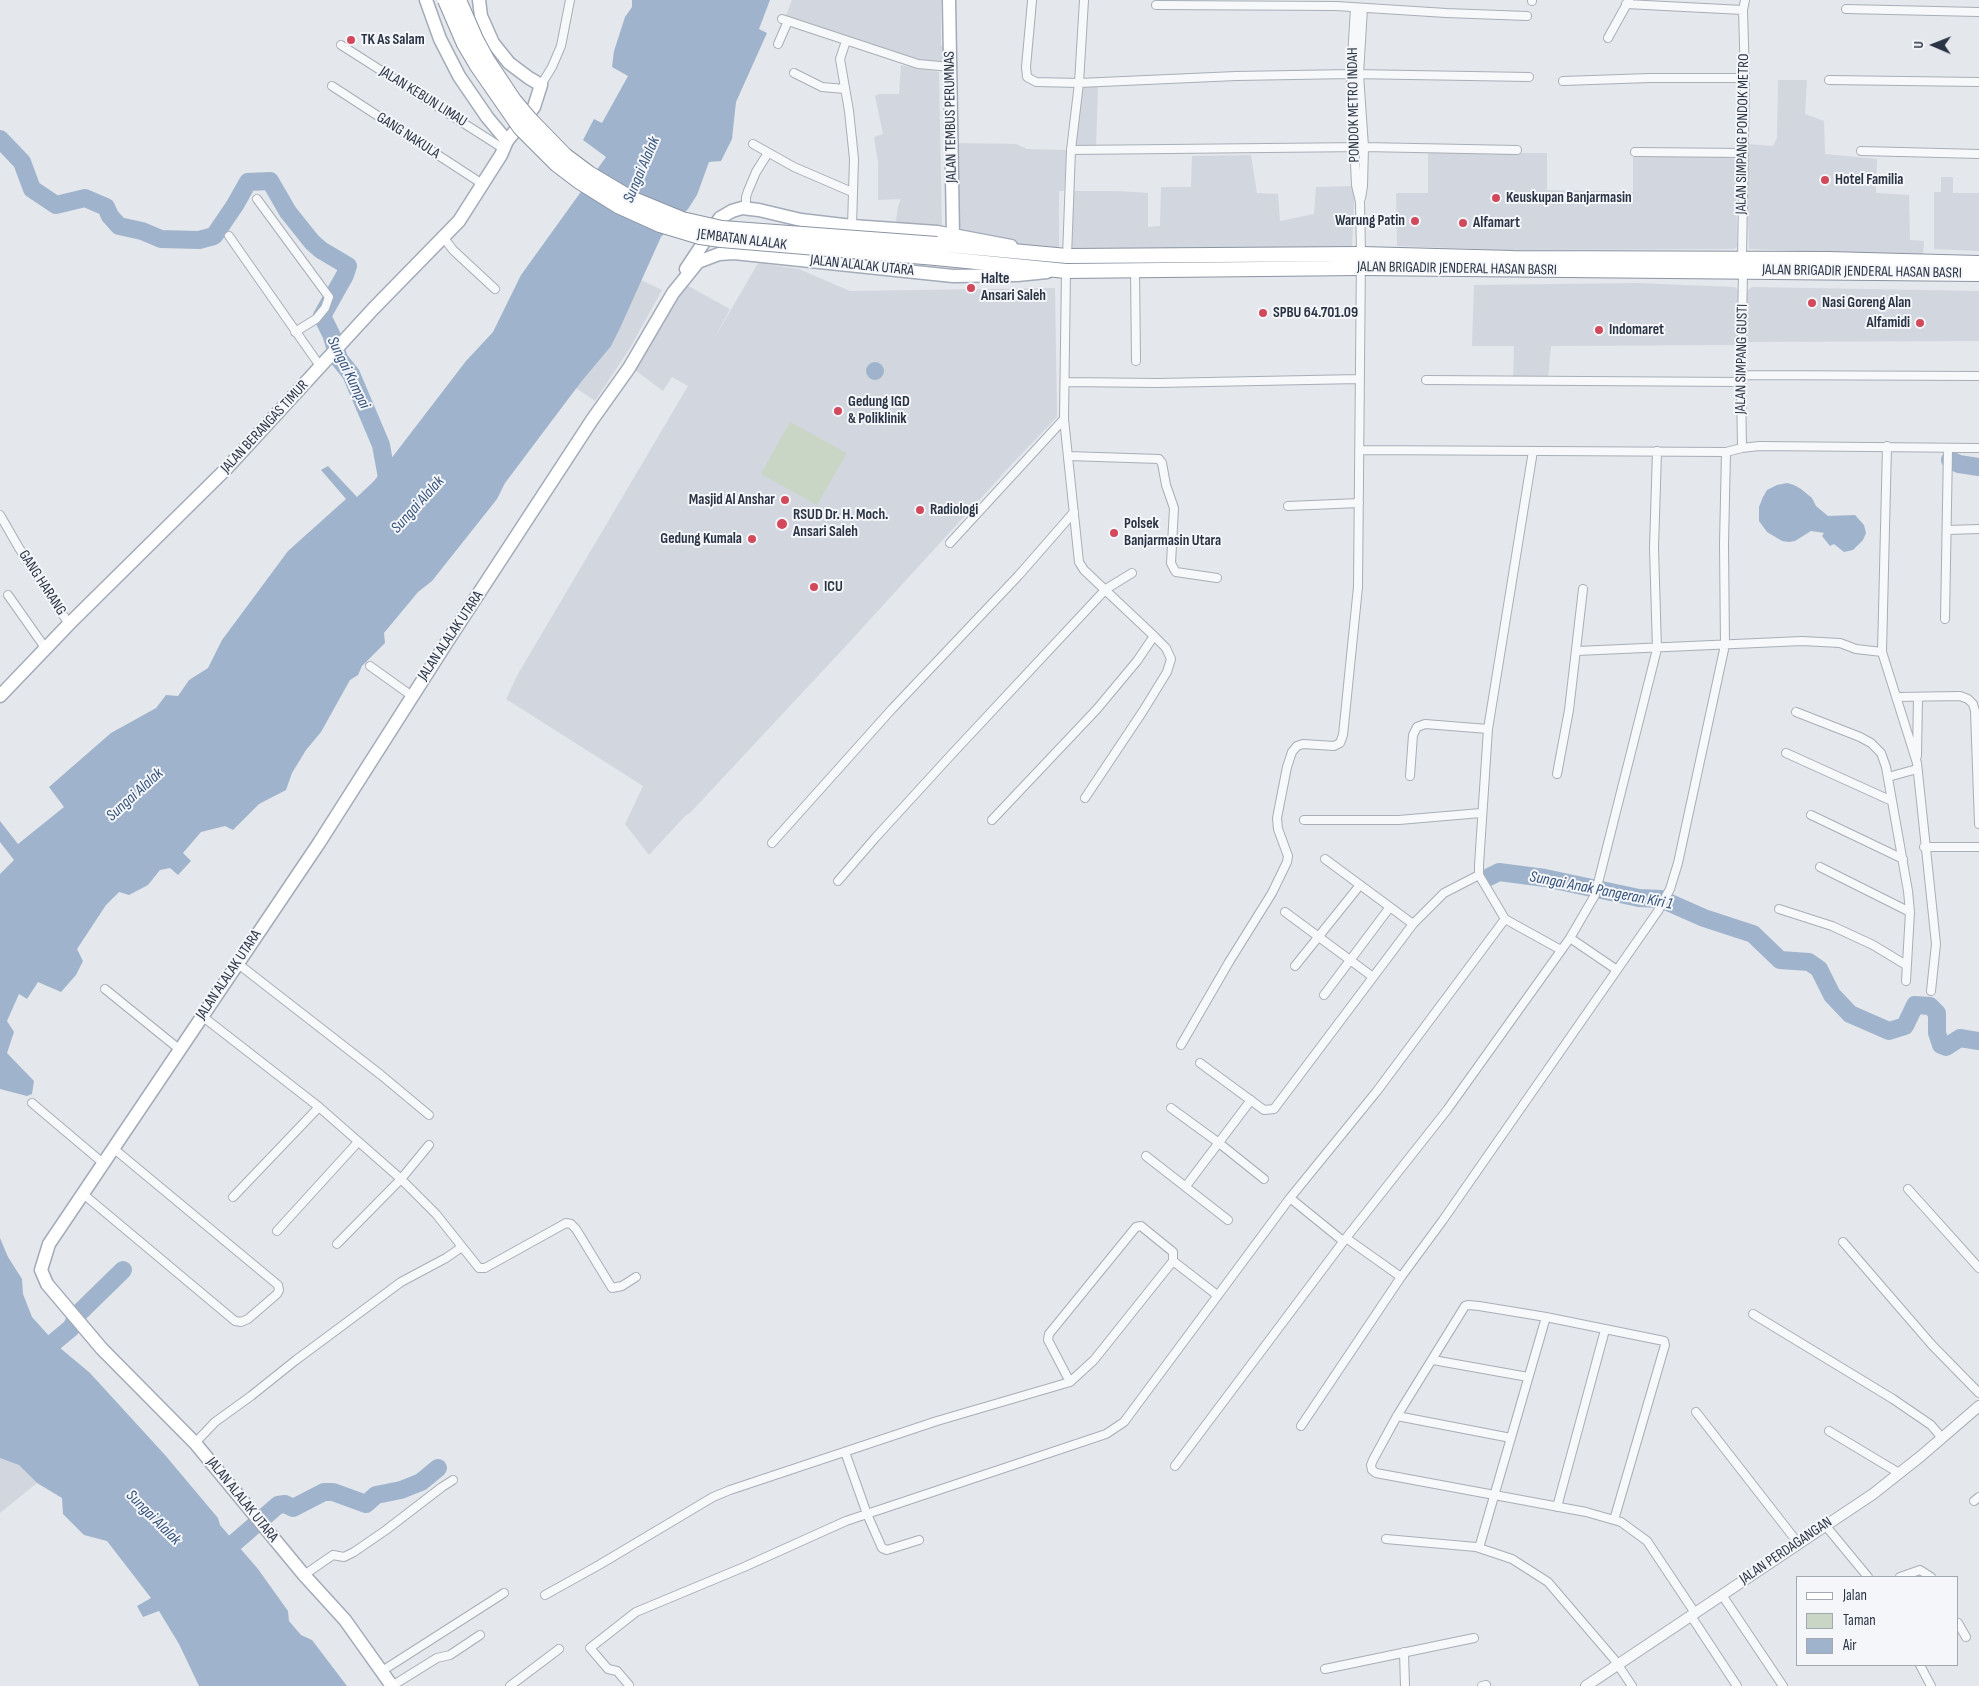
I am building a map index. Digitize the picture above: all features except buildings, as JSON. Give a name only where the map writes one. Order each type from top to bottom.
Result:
[{"type":"highway","name":"JEMBATAN ALALAK","points":[[445,0],[472,59],[504,108],[520,128],[557,165],[578,181],[618,206],[660,225],[700,237],[720,240],[936,251]]},
{"type":"highway","name":"JEMBATAN ALALAK","points":[[459,0],[469,25],[488,61],[514,100],[530,119],[565,155],[589,173],[631,198],[682,219],[722,228],[936,251]]},
{"type":"highway","name":"JALAN BRIGADIR JENDERAL HASAN BASRI","points":[[936,251],[1063,256],[1417,262],[1609,265],[1828,265],[1946,268],[1979,274]]},
{"type":"highway","name":"JALAN BRIGADIR JENDERAL HASAN BASRI","points":[[936,251],[1062,271],[1361,261]]},
{"type":"highway","name":"JALAN BRIGADIR JENDERAL HASAN BASRI","points":[[1946,268],[1979,263]]},
{"type":"main road","points":[[426,0],[440,39],[459,76],[506,145]]},
{"type":"main road","points":[[479,0],[482,16],[493,43],[510,63],[541,85]]},
{"type":"main road","name":"JALAN TEMBUS PERUMNAS","points":[[949,0],[953,235]]},
{"type":"main road","name":"JALAN BERANGAS TIMUR","points":[[0,696],[69,624],[228,468],[346,337],[444,238],[459,221],[484,185],[506,145],[534,107],[541,85]]},
{"type":"main road","points":[[673,293],[700,246],[720,218],[732,211],[746,208],[801,220],[937,232],[1063,256]]},
{"type":"main road","points":[[700,246],[701,254],[707,258]]},
{"type":"main road","name":"JALAN ALALAK UTARA","points":[[392,1686],[345,1620],[304,1576],[195,1443],[76,1319],[47,1284],[41,1270],[49,1244],[319,843],[412,696],[592,420],[634,360],[673,293],[693,267],[707,258],[726,253],[953,276],[1017,275],[1062,271]]},
{"type":"street","points":[[541,85],[552,67],[561,46],[570,0]]},
{"type":"street","points":[[1063,256],[1071,150],[1079,83],[1084,0]]},
{"type":"street","points":[[1374,9],[1378,0]]},
{"type":"street","points":[[1704,8],[1708,0]]},
{"type":"street","name":"JALAN SIMPANG PONDOK METRO","points":[[1742,265],[1745,78],[1743,10],[1745,0]]},
{"type":"street","points":[[1032,1],[1026,67],[1027,77],[1036,82],[1079,83],[1236,76],[1355,74],[1529,77]]},
{"type":"street","points":[[1608,38],[1628,2],[1743,10]]},
{"type":"street","points":[[1156,5],[1336,6],[1526,16]]},
{"type":"street","name":"PONDOK METRO INDAH","points":[[1181,1045],[1272,893],[1287,862],[1288,856],[1278,829],[1277,818],[1287,767],[1292,752],[1297,746],[1303,744],[1334,746],[1340,742],[1343,735],[1358,587],[1361,261],[1360,202],[1356,184],[1355,74],[1359,8]]},
{"type":"street","points":[[1846,9],[1979,12]]},
{"type":"street","points":[[778,44],[785,20],[918,64],[950,67]]},
{"type":"street","points":[[846,41],[840,59],[849,112],[854,159],[852,226]]},
{"type":"street","name":"JALAN KEBUN LIMAU","points":[[341,46],[506,145]]},
{"type":"street","points":[[794,73],[822,87],[845,88]]},
{"type":"street","name":"PONDOK METRO INDAH","points":[[1355,74],[1364,147],[1363,186],[1360,202]]},
{"type":"street","points":[[1563,81],[1650,78],[1745,78]]},
{"type":"street","points":[[1829,80],[1979,82]]},
{"type":"street","name":"GANG NAKULA","points":[[332,86],[484,185]]},
{"type":"street","points":[[753,144],[794,168],[852,192]]},
{"type":"street","points":[[1071,150],[1355,147],[1517,150]]},
{"type":"street","points":[[1635,152],[1743,152]]},
{"type":"street","points":[[1861,152],[1979,154]]},
{"type":"street","points":[[746,208],[748,191],[756,172],[768,153]]},
{"type":"street","points":[[257,199],[329,297],[325,308],[316,318],[295,332]]},
{"type":"street","points":[[229,236],[320,366]]},
{"type":"street","points":[[444,238],[453,250],[496,289]]},
{"type":"street","name":"JALAN SIMPANG GUSTI","points":[[1742,265],[1742,448]]},
{"type":"street","points":[[1135,269],[1136,361]]},
{"type":"street","points":[[1062,271],[1064,419],[1079,562],[1084,570],[1166,648],[1171,659],[1170,665],[1143,711],[1085,798]]},
{"type":"street","points":[[1426,380],[1979,376]]},
{"type":"street","points":[[1065,382],[1158,383],[1359,379]]},
{"type":"street","points":[[950,543],[1064,419]]},
{"type":"street","points":[[1359,450],[1726,452],[1759,446],[1979,448]]},
{"type":"street","points":[[1887,446],[1887,508],[1882,652],[1917,766]]},
{"type":"street","points":[[1945,619],[1948,448]]},
{"type":"street","points":[[1533,451],[1488,729],[1480,877],[1505,919],[1562,950]]},
{"type":"street","points":[[1175,1466],[1345,1239],[1447,1110],[1562,950],[1595,895],[1657,649],[1654,548],[1657,451]]},
{"type":"street","points":[[1301,1426],[1401,1277],[1443,1220],[1661,906],[1670,889],[1684,835],[1725,646],[1724,544],[1726,452]]},
{"type":"street","points":[[1068,456],[1159,459],[1174,508],[1171,557],[1174,570],[1176,572],[1217,578]]},
{"type":"street","points":[[1288,506],[1359,503]]},
{"type":"street","points":[[772,843],[892,709],[1019,575],[1074,512]]},
{"type":"street","name":"GANG HARANG","points":[[0,515],[19,548],[69,624]]},
{"type":"street","points":[[1947,530],[1979,529]]},
{"type":"street","points":[[838,881],[939,768],[1106,590],[1132,573]]},
{"type":"street","points":[[1557,774],[1569,710],[1583,589]]},
{"type":"street","points":[[8,595],[46,649]]},
{"type":"street","points":[[992,820],[1097,709],[1137,661],[1154,636]]},
{"type":"street","points":[[1576,651],[1725,646],[1802,641],[1840,643],[1856,649],[1882,652]]},
{"type":"street","points":[[370,666],[412,696]]},
{"type":"street","points":[[1896,697],[1965,697],[1972,702],[1975,708],[1979,824]]},
{"type":"street","points":[[1918,697],[1917,766],[1924,847],[1936,944],[1931,991]]},
{"type":"street","points":[[1796,712],[1860,736],[1872,743],[1881,753],[1888,778],[1908,891],[1910,912],[1906,981]]},
{"type":"street","points":[[1410,776],[1413,735],[1417,726],[1425,724],[1488,729]]},
{"type":"street","points":[[1786,753],[1892,800]]},
{"type":"street","points":[[1888,778],[1917,766]]},
{"type":"street","points":[[1304,820],[1399,820],[1482,813]]},
{"type":"street","points":[[1811,815],[1902,859]]},
{"type":"street","points":[[1924,847],[1979,847]]},
{"type":"street","points":[[1325,859],[1413,924]]},
{"type":"street","points":[[1820,868],[1910,912]]},
{"type":"street","points":[[1200,1063],[1264,1110],[1276,1107],[1413,924],[1444,893],[1480,877]]},
{"type":"street","points":[[1296,966],[1360,885]]},
{"type":"street","points":[[1324,995],[1390,906]]},
{"type":"street","points":[[1779,908],[1832,926],[1873,945],[1906,965]]},
{"type":"street","points":[[1285,912],[1374,977]]},
{"type":"street","points":[[629,1685],[617,1671],[608,1669],[590,1648],[636,1612],[744,1567],[846,1521],[1106,1434],[1124,1422],[1290,1198],[1377,1091],[1505,919]]},
{"type":"street","points":[[1570,938],[1617,970]]},
{"type":"street","points":[[237,963],[430,1115]]},
{"type":"street","points":[[105,988],[179,1049]]},
{"type":"street","points":[[202,1016],[319,1107],[401,1179],[436,1214],[479,1268],[485,1268],[566,1223],[571,1224],[576,1229],[612,1288],[622,1286],[636,1277]]},
{"type":"street","points":[[1186,1186],[1251,1100]]},
{"type":"street","points":[[32,1103],[103,1163]]},
{"type":"street","points":[[233,1197],[319,1107]]},
{"type":"street","points":[[1171,1108],[1264,1179]]},
{"type":"street","points":[[277,1231],[358,1142]]},
{"type":"street","points":[[337,1244],[401,1179],[429,1144]]},
{"type":"street","points":[[82,1194],[235,1321],[240,1322],[248,1318],[277,1294],[278,1285],[113,1148]]},
{"type":"street","points":[[1146,1156],[1228,1220]]},
{"type":"street","points":[[1908,1189],[1979,1268]]},
{"type":"street","points":[[1290,1198],[1345,1239],[1401,1277]]},
{"type":"street","points":[[545,1595],[607,1561],[713,1496],[937,1421],[1070,1382],[1094,1360],[1173,1261],[1174,1254],[1141,1226],[1136,1227],[1048,1334],[1048,1340],[1070,1382]]},
{"type":"street","points":[[1843,1242],[1932,1345],[1979,1393]]},
{"type":"street","points":[[195,1443],[215,1422],[401,1282],[446,1258],[459,1249],[460,1246]]},
{"type":"street","points":[[1173,1261],[1217,1295]]},
{"type":"street","points":[[1614,1520],[1665,1343],[1661,1339],[1605,1330],[1546,1317],[1466,1305],[1397,1416],[1371,1465],[1376,1473],[1586,1512],[1614,1520],[1622,1522],[1647,1541],[1737,1686]]},
{"type":"street","points":[[1753,1314],[1893,1399],[1931,1425],[1942,1438]]},
{"type":"street","points":[[1479,1548],[1546,1317]]},
{"type":"street","points":[[1557,1507],[1605,1330]]},
{"type":"street","points":[[1433,1360],[1528,1378]]},
{"type":"street","name":"JALAN PERDAGANGAN","points":[[1586,1686],[1825,1524],[1873,1494],[1979,1406]]},
{"type":"street","points":[[1696,1412],[1798,1543]]},
{"type":"street","points":[[1397,1416],[1511,1438]]},
{"type":"street","points":[[1829,1431],[1899,1473]]},
{"type":"street","points":[[845,1452],[867,1514],[884,1550],[919,1540]]},
{"type":"street","points":[[304,1576],[333,1556],[344,1557],[354,1552],[386,1530],[442,1486],[453,1480]]},
{"type":"street","points":[[1825,1524],[1867,1576]]},
{"type":"street","points":[[1386,1539],[1479,1548],[1512,1559],[1548,1582],[1618,1665],[1632,1686]]},
{"type":"street","points":[[1903,1576],[1920,1570],[1929,1576]]},
{"type":"street","points":[[382,1671],[504,1592]]},
{"type":"street","points":[[1722,1595],[1784,1686]]},
{"type":"street","points":[[1959,1625],[1966,1637]]},
{"type":"street","points":[[392,1686],[437,1658],[450,1655],[480,1635]]},
{"type":"street","points":[[1325,1669],[1474,1638]]},
{"type":"street","points":[[510,1686],[559,1649]]},
{"type":"street","points":[[1404,1652],[1405,1686]]},
{"type":"street","points":[[1921,1666],[1931,1686]]},
{"type":"shaded area","points":[[792,0],[941,0],[941,46],[947,48],[947,62],[924,64],[785,18]]},
{"type":"shaded area","points":[[901,65],[939,72],[942,232],[895,230],[898,206],[901,199],[878,200],[878,162],[874,137],[883,134],[875,96],[879,94],[899,94]]},
{"type":"shaded area","points":[[1778,80],[1807,80],[1805,114],[1824,121],[1825,154],[1877,159],[1876,193],[1909,195],[1910,240],[1924,241],[1923,256],[1749,249],[1746,158],[1748,156],[1748,144],[1773,146],[1777,138]]},
{"type":"shaded area","points":[[1078,87],[1098,87],[1096,148],[1078,148],[1068,144],[1074,92]]},
{"type":"shaded area","points":[[954,143],[1016,144],[1027,149],[1067,150],[1064,191],[1059,191],[1059,247],[1051,251],[955,239]]},
{"type":"shaded area","points":[[1428,153],[1547,153],[1547,190],[1633,192],[1633,157],[1730,156],[1736,161],[1737,247],[1734,249],[1503,250],[1397,246],[1396,193],[1428,193]]},
{"type":"shaded area","points":[[1251,155],[1257,193],[1278,194],[1280,221],[1314,214],[1316,187],[1355,186],[1352,247],[1348,254],[1080,254],[1064,246],[1066,191],[1148,193],[1148,227],[1160,226],[1161,187],[1191,187],[1192,156]]},
{"type":"shaded area","points":[[1941,177],[1953,177],[1953,193],[1979,193],[1979,251],[1934,249],[1934,192],[1941,192]]},
{"type":"shaded area","name":"RSUD Dr. H. Moch. Ansari Saleh","points":[[758,263],[799,269],[850,291],[1055,288],[1057,417],[844,648],[649,855],[625,824],[643,786],[506,699],[518,674],[688,386],[672,377],[663,391],[631,367],[683,283],[730,309],[714,339]]},
{"type":"shaded area","points":[[633,276],[662,290],[630,348],[595,401],[567,382]]},
{"type":"shaded area","points":[[1637,283],[1735,287],[1738,290],[1736,345],[1551,346],[1548,379],[1513,378],[1514,346],[1472,346],[1474,285]]},
{"type":"shaded area","points":[[1752,287],[1979,291],[1979,341],[1747,342],[1746,291]]},
{"type":"shaded area","points":[[0,1445],[37,1483],[0,1513]]},
{"type":"green space","points":[[790,422],[847,453],[817,505],[761,474]]},
{"type":"water","name":"Sungai Alalak","points":[[632,0],[770,0],[759,29],[767,33],[736,102],[732,139],[721,161],[709,162],[697,195],[688,209],[661,237],[611,346],[581,382],[505,483],[497,499],[432,581],[418,592],[384,633],[385,643],[362,666],[358,675],[350,680],[321,732],[306,750],[292,773],[286,790],[259,804],[233,830],[225,826],[201,832],[183,853],[191,861],[178,875],[170,868],[160,870],[148,885],[129,895],[119,892],[106,905],[77,949],[83,961],[76,975],[61,992],[38,982],[27,999],[19,994],[7,1021],[14,1032],[7,1053],[34,1081],[32,1094],[27,1096],[0,1089],[0,874],[14,860],[0,842],[0,821],[18,844],[64,807],[49,787],[111,733],[156,708],[166,695],[178,696],[189,680],[208,668],[222,640],[288,551],[346,499],[321,470],[328,466],[357,497],[374,481],[466,361],[493,332],[521,275],[606,157],[583,140],[594,119],[602,123],[628,76],[612,67],[614,51],[625,17],[632,7]]},
{"type":"water","points":[[875,362],[881,365],[884,371],[881,377],[875,380],[869,377],[866,371],[869,365]]},
{"type":"water","points":[[1787,483],[1801,489],[1828,516],[1855,515],[1864,525],[1866,533],[1863,540],[1853,550],[1844,552],[1834,544],[1830,546],[1822,536],[1824,533],[1811,531],[1795,541],[1789,542],[1782,541],[1767,532],[1759,521],[1759,507],[1763,497],[1767,490]]},
{"type":"water","name":"Sungai Alalak","points":[[0,1238],[8,1257],[22,1279],[23,1294],[32,1317],[59,1347],[90,1373],[165,1455],[218,1518],[220,1525],[258,1569],[288,1611],[289,1621],[301,1635],[312,1640],[347,1686],[199,1686],[179,1644],[159,1611],[143,1617],[137,1606],[151,1598],[107,1541],[84,1535],[63,1514],[62,1498],[37,1483],[19,1465],[0,1458]]},
{"type":"waterway","name":"Sungai Kumpai","points":[[0,139],[22,162],[32,189],[56,205],[85,198],[106,207],[110,216],[119,226],[142,231],[161,239],[199,240],[214,236],[248,182],[270,181],[288,212],[312,242],[321,250],[348,266],[322,316],[331,334],[339,359],[351,374],[381,445],[389,489]]},
{"type":"waterway","points":[[1950,460],[1959,464],[1979,467]]},
{"type":"waterway","name":"Sungai Anak Pangeran Kiri 1","points":[[1489,877],[1499,872],[1545,878],[1639,898],[1661,899],[1704,918],[1753,934],[1780,960],[1809,962],[1819,969],[1832,995],[1850,1014],[1889,1031],[1905,1026],[1915,1005],[1930,1006],[1937,1013],[1937,1033],[1941,1045],[1946,1047],[1960,1038],[1979,1041]]},
{"type":"waterway","points":[[36,1357],[71,1328],[79,1313],[123,1270]]},
{"type":"waterway","points":[[218,1557],[278,1505],[285,1504],[293,1508],[324,1492],[333,1492],[366,1504],[376,1495],[401,1490],[421,1482],[438,1468]]},
{"type":"place","name":"TK As Salam","points":[[351,40]]},
{"type":"place","name":"Hotel Familia","points":[[1825,180]]},
{"type":"place","name":"Keuskupan Banjarmasin","points":[[1496,198]]},
{"type":"place","name":"Warung Patin","points":[[1415,221]]},
{"type":"place","name":"Alfamart","points":[[1463,223]]},
{"type":"place","name":"Halte Ansari Saleh","points":[[971,288]]},
{"type":"place","name":"Nasi Goreng Alan","points":[[1812,303]]},
{"type":"place","name":"SPBU 64.701.09","points":[[1263,313]]},
{"type":"place","name":"Alfamidi","points":[[1920,323]]},
{"type":"place","name":"Indomaret","points":[[1599,330]]},
{"type":"place","name":"Gedung IGD & Poliklinik","points":[[838,411]]},
{"type":"place","name":"Masjid Al Anshar","points":[[785,500]]},
{"type":"place","name":"Radiologi","points":[[920,510]]},
{"type":"place","name":"RSUD Dr. H. Moch. Ansari Saleh","points":[[782,524]]},
{"type":"place","name":"Polsek Banjarmasin Utara","points":[[1114,533]]},
{"type":"place","name":"Gedung Kumala","points":[[752,539]]},
{"type":"place","name":"ICU","points":[[814,587]]}]
